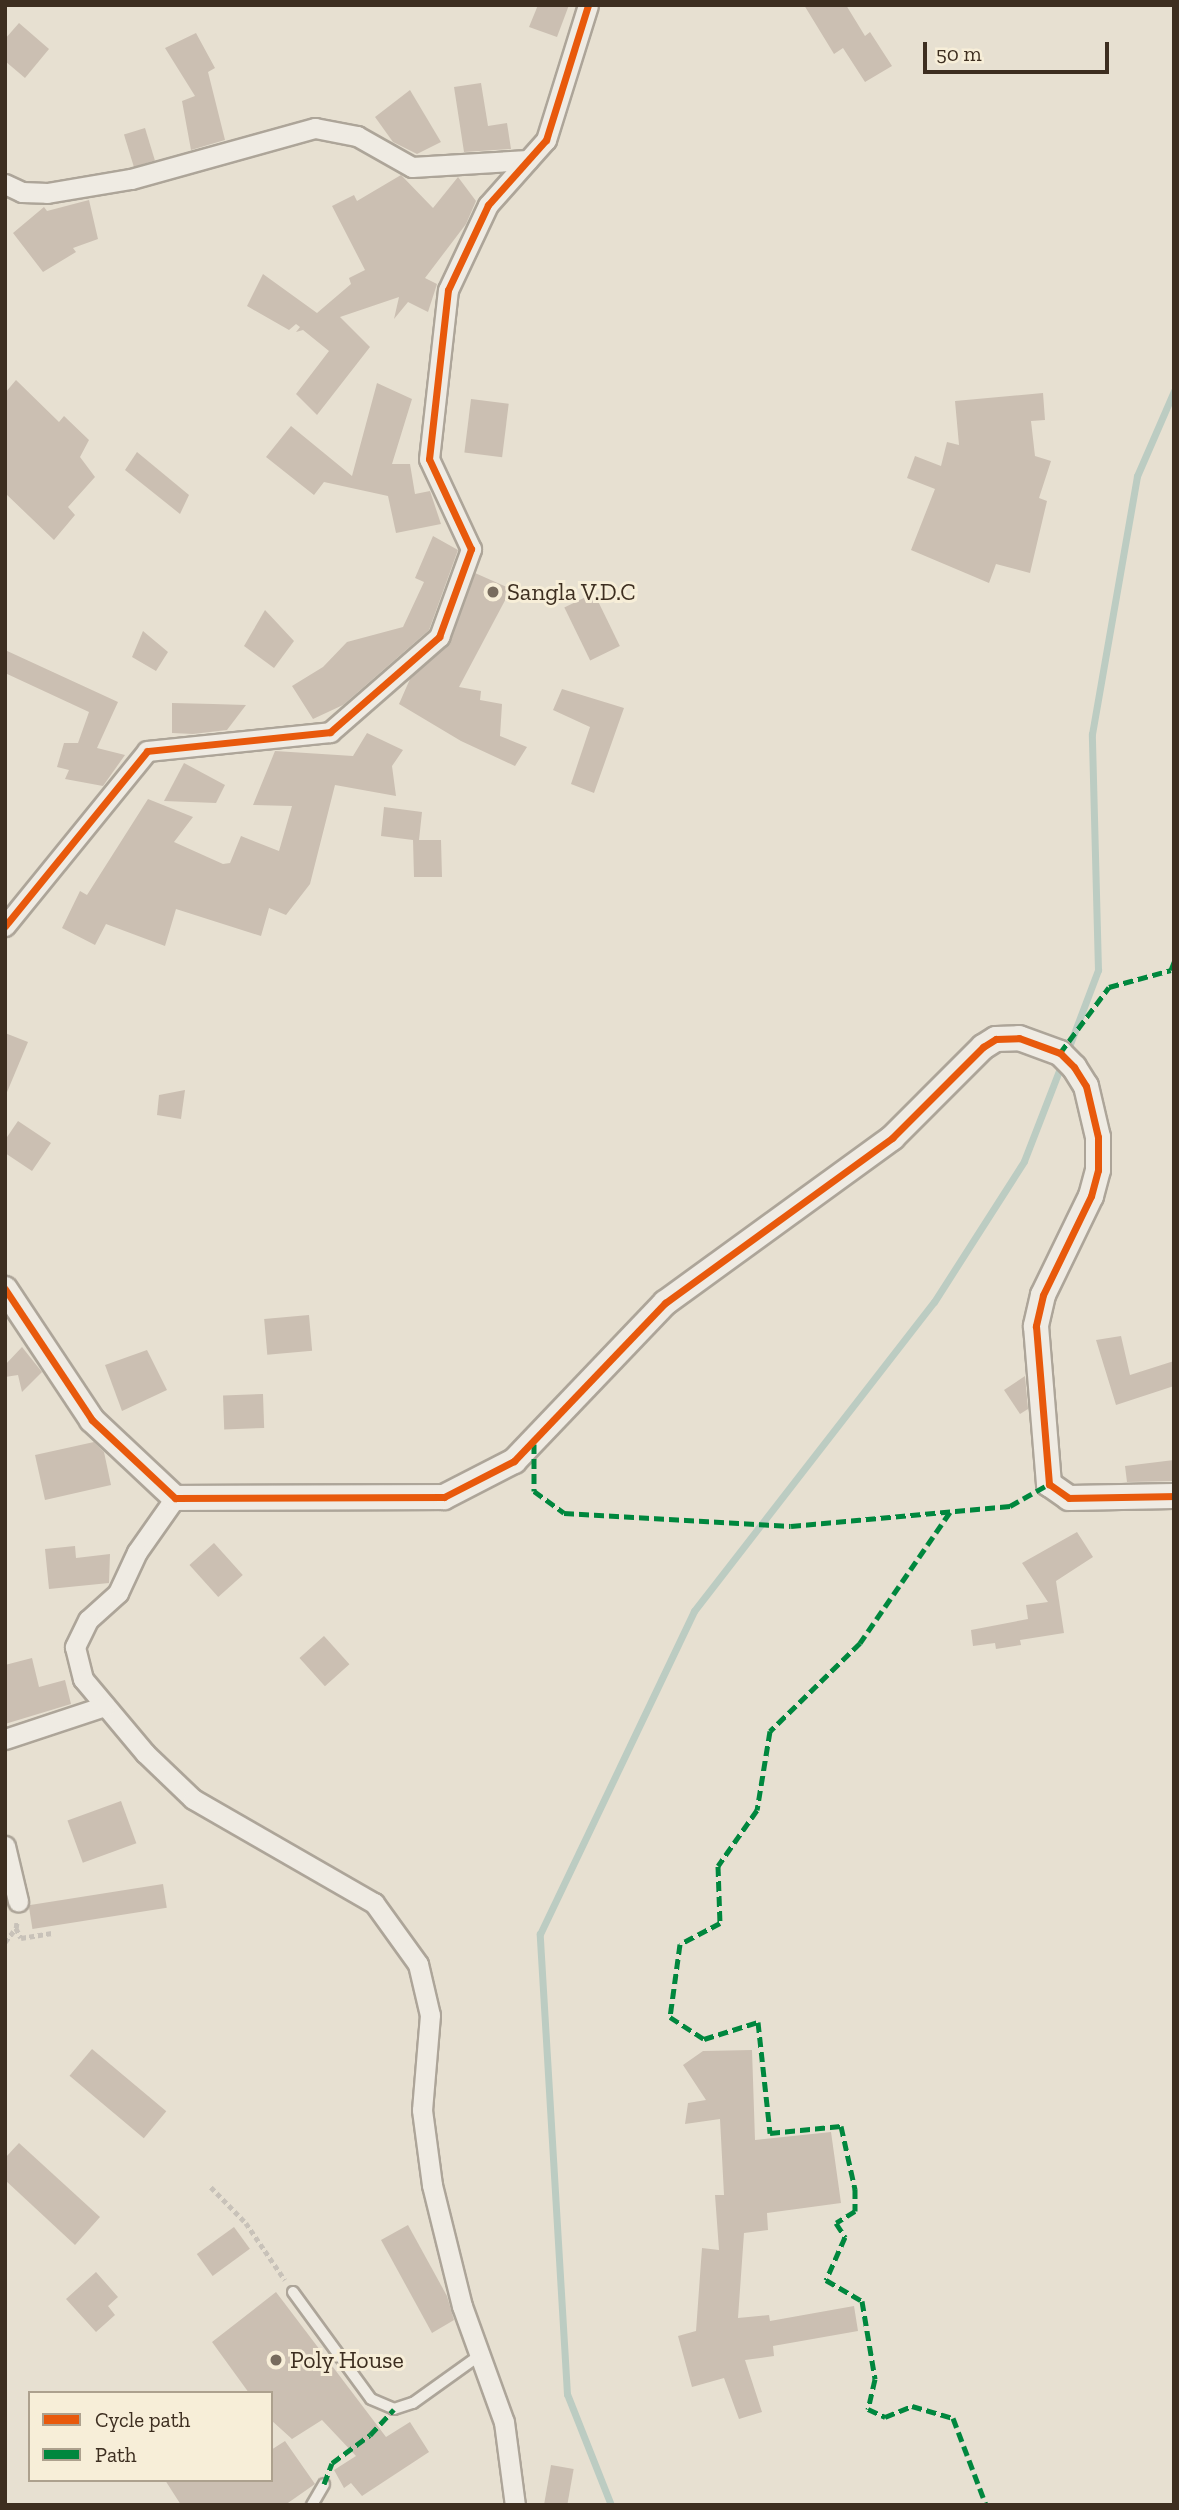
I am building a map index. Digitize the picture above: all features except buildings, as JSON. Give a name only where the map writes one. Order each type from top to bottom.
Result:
[{"type":"street","points":[[5,926],[146,751],[330,732],[439,637],[471,549],[429,458],[448,290],[488,205],[546,141],[588,5]]},
{"type":"street","points":[[5,184],[39,193],[131,179],[315,128],[357,136],[412,167],[528,160]]},
{"type":"street","points":[[5,1289],[92,1420],[175,1498],[444,1497],[477,1483],[534,1444],[665,1303],[892,1138],[982,1047],[996,1039],[1019,1038],[1060,1053],[1074,1067],[1086,1086],[1098,1137],[1098,1170],[1091,1196],[1043,1295],[1036,1326],[1049,1484],[1069,1498],[1174,1496]]},
{"type":"street","points":[[175,1498],[137,1552],[118,1593],[88,1620],[75,1647],[83,1679],[193,1799],[374,1903],[418,1964],[430,2015],[422,2110],[432,2185],[480,2355],[503,2422],[515,2505]]},
{"type":"street","points":[[5,1739],[105,1706]]},
{"type":"street","points":[[5,1846],[18,1901]]},
{"type":"lane","points":[[293,2292],[371,2399],[394,2409],[413,2403],[480,2355]]},
{"type":"lane","points":[[312,2505],[324,2484]]},
{"type":"path","points":[[16,1928],[20,1938],[54,1933]]},
{"type":"path","points":[[211,2187],[246,2223],[293,2292]]},
{"type":"waterway","points":[[1067,1052],[1098,970],[1092,734],[1137,476],[1174,391]]},
{"type":"waterway","points":[[611,2505],[567,2394],[540,1934],[694,1611],[934,1302],[1024,1161],[1062,1063]]},
{"type":"marked path","points":[[1060,1053],[1109,987],[1171,970],[1174,962]]},
{"type":"marked path","points":[[534,1444],[534,1491],[564,1513],[791,1526],[1010,1506],[1049,1484]]},
{"type":"marked path","points":[[950,1512],[860,1643],[770,1731],[757,1810],[718,1866],[720,1923],[680,1944],[670,2017],[704,2039],[758,2022],[770,2133],[841,2126],[855,2189],[855,2211],[836,2223],[845,2237],[826,2280],[862,2301],[875,2379],[868,2409],[885,2417],[912,2406],[953,2418],[986,2505]]},
{"type":"marked path","points":[[324,2484],[332,2463],[370,2435],[394,2409]]},
{"type":"cycle path","points":[[5,926],[147,751],[330,732],[439,637],[471,549],[429,459],[448,290],[488,205],[546,140],[588,5]]},
{"type":"cycle path","points":[[5,1289],[92,1420],[175,1498],[444,1497],[514,1461],[665,1303],[892,1138],[983,1047],[996,1039],[1019,1038],[1060,1053],[1074,1067],[1086,1086],[1098,1137],[1098,1170],[1091,1196],[1043,1295],[1036,1326],[1049,1484],[1069,1498],[1174,1496]]},
{"type":"place","name":"Sangla V.D.C","points":[[493,592]]},
{"type":"place","name":"Poly House","points":[[276,2360]]}]
